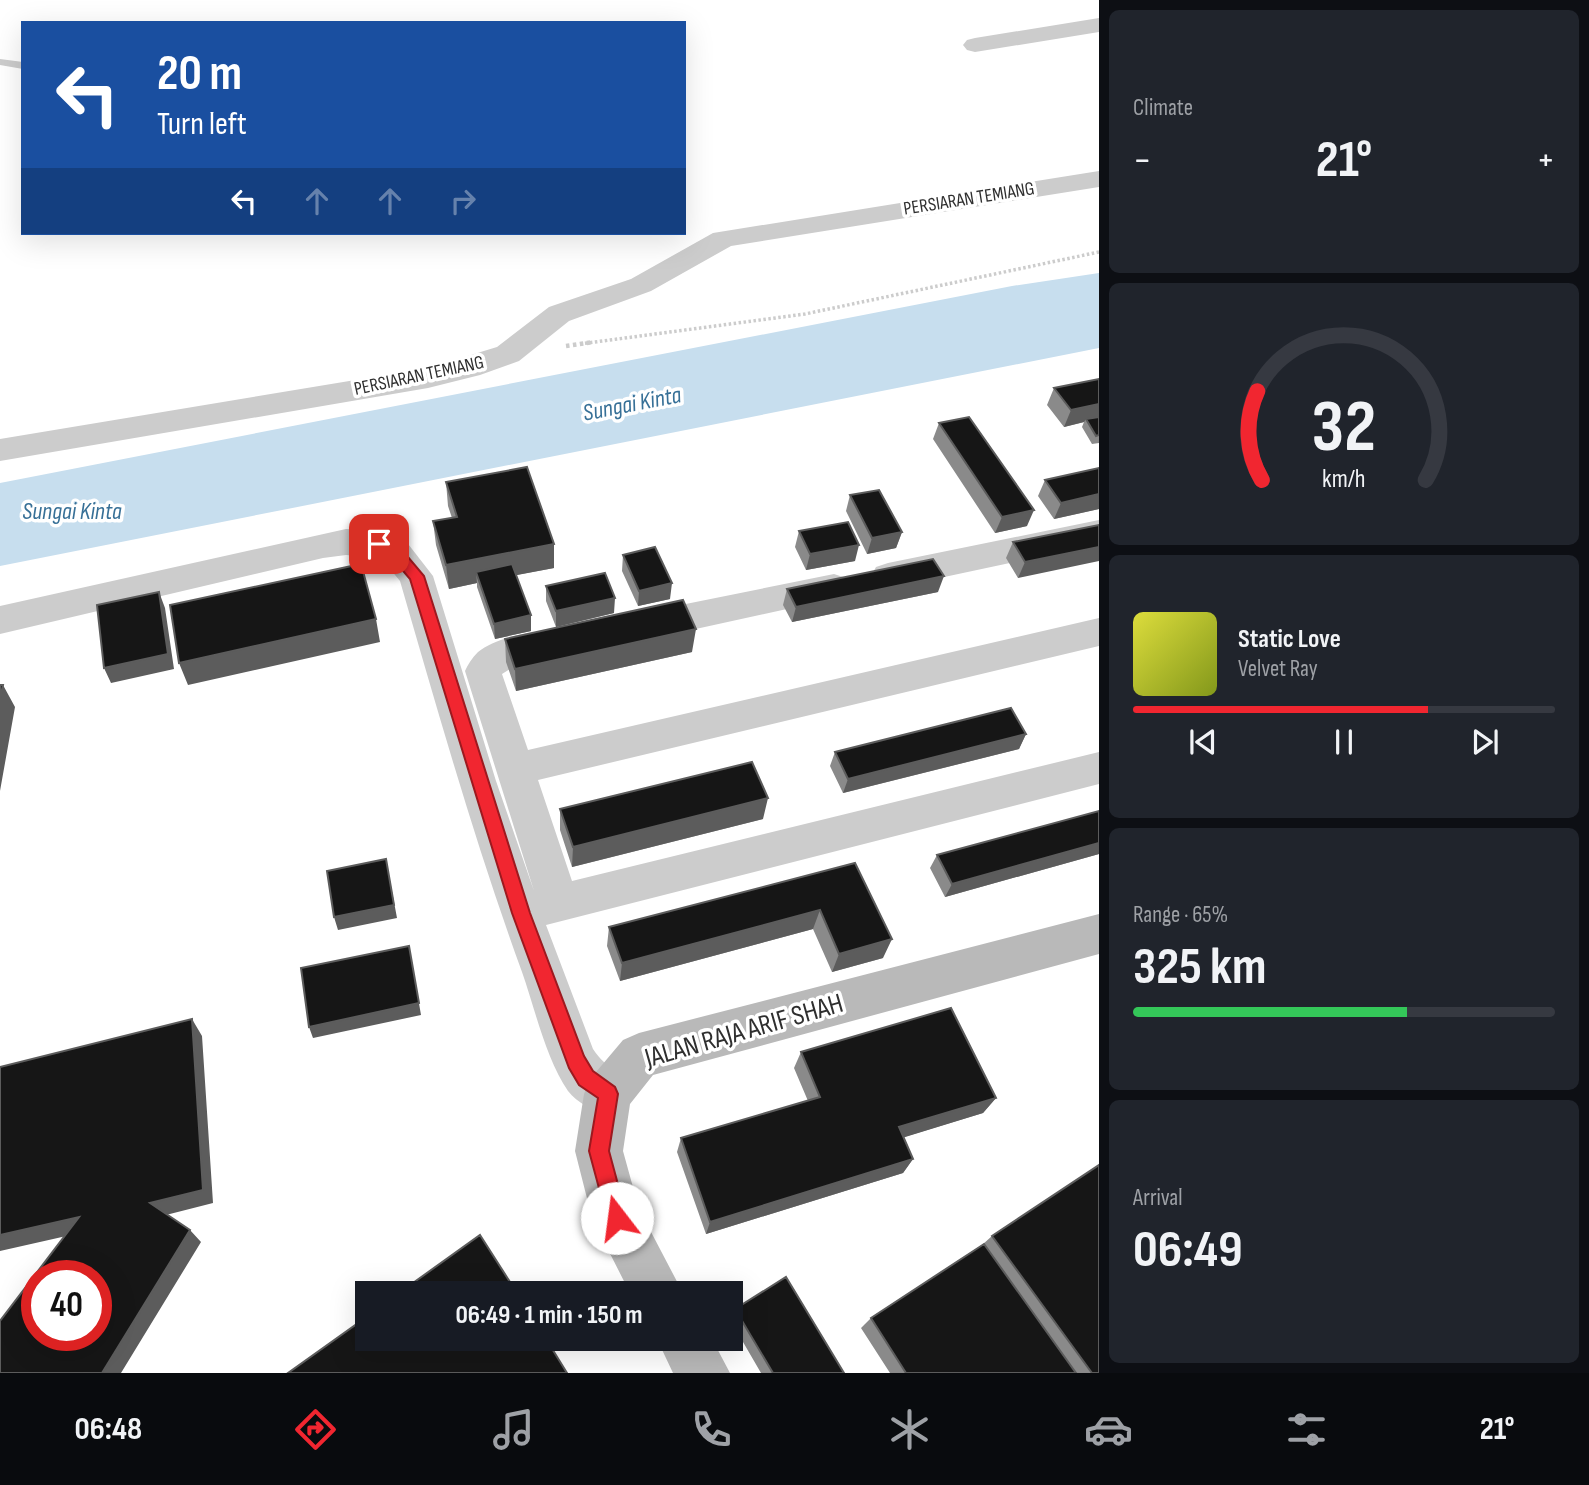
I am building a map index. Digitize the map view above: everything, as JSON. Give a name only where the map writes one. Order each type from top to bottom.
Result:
[{"type":"street","points":[[975,45],[1099,25]]},
{"type":"street","name":"PERSIARAN TEMIANG","points":[[0,450],[428,378],[469,368],[508,354],[559,314],[641,285],[723,239],[1099,179]]},
{"type":"street","points":[[559,904],[484,671],[488,663],[499,656],[1099,531]]},
{"type":"street","points":[[0,620],[323,545],[346,542],[379,544],[393,549],[416,576],[521,913],[576,1062],[586,1078],[608,1094],[599,1151],[617,1218],[651,1281]]},
{"type":"street","points":[[515,769],[1099,632]]},
{"type":"street","points":[[521,913],[1099,768]]},
{"type":"street","name":"JALAN RAJA ARIF SHAH","points":[[608,1094],[639,1056],[1099,934]]},
{"type":"street","points":[[690,1351],[703,1373]]},
{"type":"lane","points":[[0,62],[21,66]]},
{"type":"path","points":[[508,354],[805,314],[1099,252]]},
{"type":"water","name":"Sungai Kinta","points":[[1099,273],[1099,348],[0,566],[0,483],[1012,286]]},
{"type":"building","points":[[1099,379],[1099,404],[1071,410],[1054,388]]},
{"type":"building","points":[[969,417],[1034,510],[1002,517],[939,423]]},
{"type":"building","points":[[1099,417],[1099,435],[1096,436],[1086,419]]},
{"type":"building","points":[[527,467],[554,544],[446,565],[433,521],[457,517],[446,482]]},
{"type":"building","points":[[1099,468],[1099,494],[1061,503],[1045,480]]},
{"type":"building","points":[[879,490],[902,532],[872,538],[850,495]]},
{"type":"building","points":[[848,522],[859,545],[810,554],[799,531]]},
{"type":"building","points":[[1099,525],[1099,547],[1025,562],[1013,542]]},
{"type":"building","points":[[655,547],[672,583],[639,591],[623,555]]},
{"type":"building","points":[[933,559],[944,576],[796,607],[787,589]]},
{"type":"building","points":[[361,564],[376,619],[179,663],[170,605]]},
{"type":"building","points":[[512,564],[531,615],[494,624],[476,572]]},
{"type":"building","points":[[605,573],[615,598],[556,611],[546,586]]},
{"type":"building","points":[[159,592],[168,654],[104,668],[97,605]]},
{"type":"building","points":[[683,600],[696,629],[515,669],[505,639]]},
{"type":"building","points":[[1011,708],[1026,734],[848,779],[835,752]]},
{"type":"building","points":[[752,762],[768,798],[573,847],[560,809]]},
{"type":"building","points":[[1099,811],[1099,843],[952,884],[937,855]]},
{"type":"building","points":[[386,859],[394,905],[334,917],[327,871]]},
{"type":"building","points":[[855,863],[892,939],[839,954],[820,910],[622,963],[609,927]]},
{"type":"building","points":[[409,946],[419,1003],[309,1027],[301,968]]},
{"type":"building","points":[[951,1008],[996,1098],[899,1127],[913,1159],[710,1222],[681,1138],[820,1097],[801,1052]]},
{"type":"building","points":[[192,1019],[203,1190],[150,1203],[190,1230],[102,1373],[0,1373],[0,1321],[21,1293],[21,1351],[112,1351],[112,1260],[46,1260],[79,1217],[0,1235],[0,1067]]},
{"type":"building","points":[[1099,1165],[1099,1373],[1092,1373],[992,1236]]},
{"type":"building","points":[[480,1235],[509,1281],[416,1281]]},
{"type":"building","points":[[984,1244],[1076,1373],[906,1373],[871,1318]]},
{"type":"building","points":[[786,1277],[844,1373],[773,1373],[743,1322],[743,1304]]},
{"type":"building","points":[[355,1325],[355,1351],[553,1351],[567,1373],[288,1373]]},
{"type":"route","points":[[379,544],[393,549],[416,576],[521,913],[576,1062],[586,1078],[608,1094],[599,1151],[617,1218]]}]
